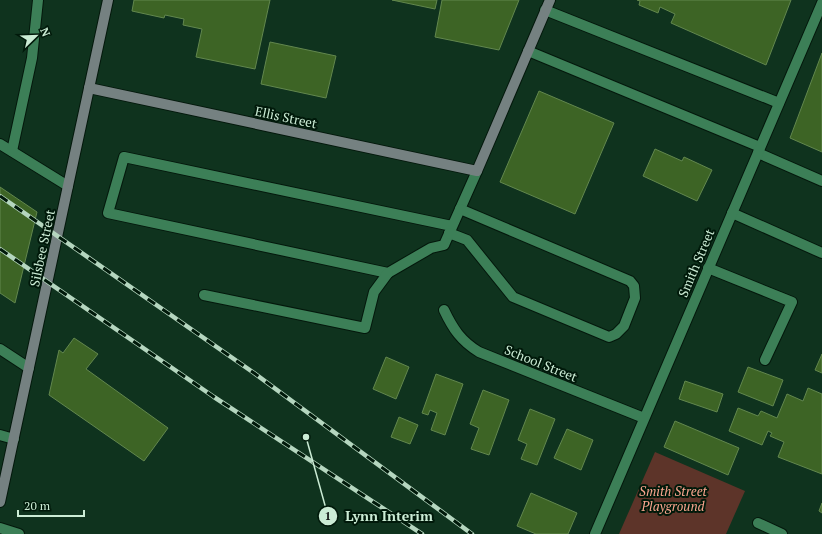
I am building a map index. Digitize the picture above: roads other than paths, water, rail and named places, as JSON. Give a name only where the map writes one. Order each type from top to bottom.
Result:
[{"type":"street","points":[[12,152],[32,58],[38,0]]},
{"type":"street","name":"Silsbee Street","points":[[0,502],[4,466],[14,439],[108,0]]},
{"type":"street","points":[[204,295],[365,328],[374,292],[388,273],[431,248],[444,245],[550,0]]},
{"type":"street","name":"Smith Street","points":[[595,534],[822,3]]},
{"type":"street","points":[[546,10],[779,103]]},
{"type":"street","points":[[528,51],[759,150],[822,180]]},
{"type":"street","name":"Ellis Street","points":[[89,88],[477,171]]},
{"type":"street","points":[[0,144],[68,186]]},
{"type":"street","points":[[388,273],[108,213],[124,156],[451,229],[467,240],[513,297],[609,337],[616,334],[624,326],[636,298],[634,286],[630,281],[460,209]]},
{"type":"street","points":[[732,213],[822,253]]},
{"type":"street","points":[[708,268],[792,302],[765,360]]},
{"type":"street","name":"School Street","points":[[444,310],[457,335],[464,342],[479,352],[644,418]]},
{"type":"street","points":[[0,349],[29,368]]},
{"type":"street","points":[[0,435],[14,439]]},
{"type":"street","points":[[758,523],[782,534]]},
{"type":"street","points":[[0,528],[19,534]]},
{"type":"railway","points":[[0,196],[254,373],[472,534]]},
{"type":"railway","points":[[0,249],[214,397],[422,534]]},
{"type":"place","name":"Lynn Interim","points":[[306,437]]},
{"type":"park label","name":"Smith Street Playground","points":[[673,498]]}]
